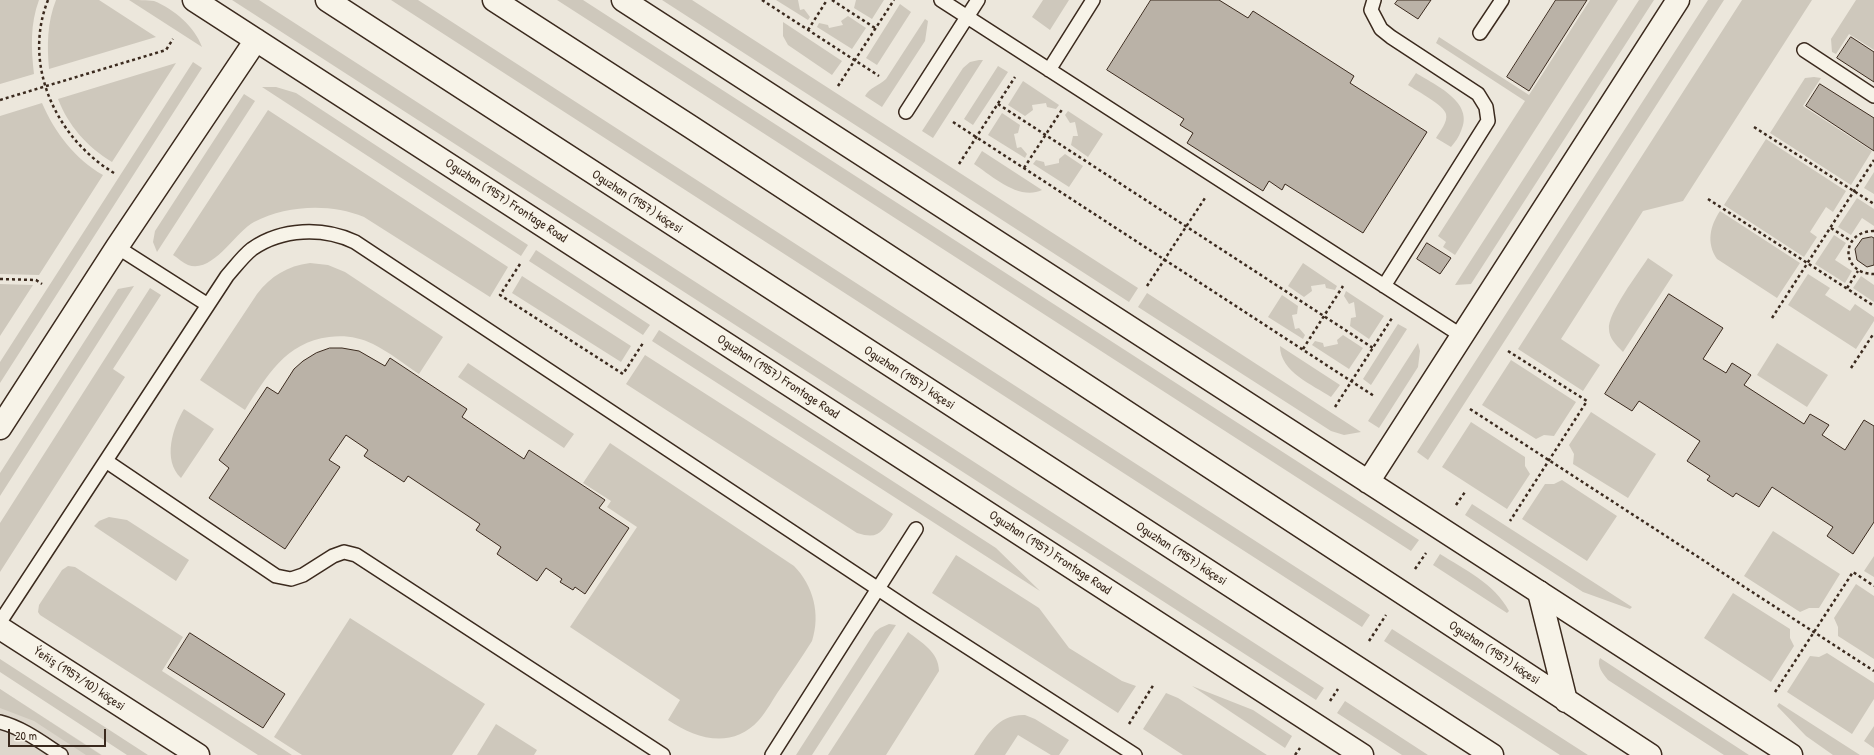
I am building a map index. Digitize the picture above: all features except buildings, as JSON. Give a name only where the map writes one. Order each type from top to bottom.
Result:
[{"type":"street","name":"Oguzhan (1957) Frontage Road","points":[[194,0],[1362,755]]},
{"type":"street","name":"Oguzhan (1957) köçesi","points":[[327,0],[1492,755]]},
{"type":"street","name":"Oguzhan (1957) köçesi","points":[[494,0],[697,131],[1650,755]]},
{"type":"street","points":[[623,0],[1791,755]]},
{"type":"street","points":[[1368,482],[1678,0]]},
{"type":"street","points":[[0,428],[256,40]]},
{"type":"street","points":[[1539,592],[1566,701]]},
{"type":"street","name":"Ýeňiş (1957/10) köçesi","points":[[0,628],[198,755]]},
{"type":"lane","points":[[941,0],[1462,336]]},
{"type":"lane","points":[[906,112],[978,0]]},
{"type":"lane","points":[[1049,70],[1093,0]]},
{"type":"lane","points":[[1374,0],[1371,10],[1381,28],[1478,94],[1486,106],[1488,121],[1384,286]]},
{"type":"lane","points":[[1480,33],[1502,0]]},
{"type":"lane","points":[[1804,50],[1874,96]]},
{"type":"lane","points":[[0,622],[227,276],[251,250],[264,241],[299,232],[316,232],[339,235],[355,242],[877,588],[1135,755]]},
{"type":"lane","points":[[118,247],[208,305]]},
{"type":"lane","points":[[106,461],[276,576],[291,579],[303,575],[333,556],[344,552],[356,555],[663,755]]},
{"type":"lane","points":[[772,755],[916,529]]},
{"type":"lane","points":[[0,722],[29,734],[61,755]]},
{"type":"path","points":[[48,0],[41,26],[39,48],[41,72],[52,107],[67,132],[81,149],[98,163],[114,172]]},
{"type":"path","points":[[762,0],[879,76]]},
{"type":"path","points":[[808,30],[828,0]]},
{"type":"path","points":[[832,0],[875,28]]},
{"type":"path","points":[[838,86],[894,0]]},
{"type":"path","points":[[0,100],[166,50],[173,39]]},
{"type":"path","points":[[959,164],[1015,77]]},
{"type":"path","points":[[998,104],[1373,348]]},
{"type":"path","points":[[1024,168],[1063,108]]},
{"type":"path","points":[[953,122],[1374,396]]},
{"type":"path","points":[[1754,127],[1874,204]]},
{"type":"path","points":[[1772,318],[1874,160]]},
{"type":"path","points":[[1147,286],[1218,178]]},
{"type":"path","points":[[1708,199],[1874,306]]},
{"type":"path","points":[[1831,228],[1851,241]]},
{"type":"path","points":[[1874,231],[1861,233],[1851,241],[1848,249],[1849,258],[1852,265],[1858,271],[1866,274],[1874,274]]},
{"type":"path","points":[[520,264],[500,295],[623,374],[643,343]]},
{"type":"path","points":[[1847,288],[1858,271]]},
{"type":"path","points":[[0,279],[36,280],[42,284]]},
{"type":"path","points":[[1303,349],[1342,289]]},
{"type":"path","points":[[1335,407],[1391,320]]},
{"type":"path","points":[[1851,368],[1874,333]]},
{"type":"path","points":[[1508,351],[1587,401],[1510,521]]},
{"type":"path","points":[[1470,409],[1874,671]]},
{"type":"path","points":[[1295,755],[1465,492]]},
{"type":"path","points":[[1775,692],[1852,572],[1874,586]]},
{"type":"path","points":[[1116,743],[1154,684]]},
{"type":"shaded area","points":[[0,0],[39,0],[34,18],[32,37],[34,74],[0,84]]},
{"type":"shaded area","points":[[56,0],[99,0],[156,37],[49,69],[48,34]]},
{"type":"shaded area","points":[[129,0],[154,1],[162,4],[189,26],[202,47]]},
{"type":"shaded area","points":[[232,0],[259,0],[1324,688],[1316,700]]},
{"type":"shaded area","points":[[391,0],[418,0],[1370,615],[1362,627]]},
{"type":"shaded area","points":[[557,0],[583,0],[1419,540],[1411,551]]},
{"type":"shaded area","points":[[662,0],[692,0],[1138,288],[1129,302]]},
{"type":"shaded area","points":[[776,0],[798,0],[800,10],[804,9],[810,17],[808,20]]},
{"type":"shaded area","points":[[856,0],[884,0],[872,19],[854,8]]},
{"type":"shaded area","points":[[1043,0],[1069,0],[1050,30],[1032,17]]},
{"type":"shaded area","points":[[1590,0],[1618,0],[1455,255],[1443,247],[1446,242],[1438,236],[1525,101],[1436,43],[1439,37],[1529,95]]},
{"type":"shaded area","points":[[1639,0],[1654,0],[1471,284],[1455,285]]},
{"type":"shaded area","points":[[1708,0],[1724,0],[1428,460],[1417,452]]},
{"type":"shaded area","points":[[1742,0],[1812,0],[1683,201],[1643,211],[1561,339],[1600,365],[1583,391],[1518,349]]},
{"type":"shaded area","points":[[1856,0],[1874,0],[1874,50],[1849,34],[1836,54],[1832,52],[1831,39]]},
{"type":"shaded area","points":[[900,4],[911,12],[877,65],[866,58]]},
{"type":"shaded area","points":[[848,16],[866,28],[852,49],[817,27],[819,23],[828,25],[829,28],[843,25],[841,21]]},
{"type":"shaded area","points":[[925,19],[928,21],[925,41],[882,107],[865,96],[869,91],[886,79]]},
{"type":"shaded area","points":[[783,22],[842,61],[832,75],[788,45],[783,36]]},
{"type":"shaded area","points":[[983,60],[933,138],[922,131],[963,68],[970,62]]},
{"type":"shaded area","points":[[193,62],[202,68],[0,383],[0,362]]},
{"type":"shaded area","points":[[176,63],[112,162],[94,149],[79,135],[67,118],[58,99]]},
{"type":"shaded area","points":[[998,66],[1008,72],[973,125],[964,119]]},
{"type":"shaded area","points":[[1416,73],[1451,96],[1463,111],[1464,121],[1461,131],[1451,147],[1436,138],[1446,120],[1444,110],[1435,102],[1408,85]]},
{"type":"shaded area","points":[[1805,78],[1821,78],[1803,106],[1872,151],[1851,185],[1770,133]]},
{"type":"shaded area","points":[[1023,81],[1059,105],[1056,109],[1047,107],[1046,103],[1032,105],[1033,110],[1025,116],[1008,105]]},
{"type":"shaded area","points":[[262,87],[276,87],[296,93],[528,245],[521,256]]},
{"type":"shaded area","points":[[244,94],[255,101],[157,252],[153,242],[155,231]]},
{"type":"shaded area","points":[[42,103],[53,125],[67,144],[83,161],[103,175],[39,275],[0,274],[0,116]]},
{"type":"shaded area","points":[[268,110],[508,267],[490,297],[364,217],[337,209],[294,209],[267,216],[247,227],[215,258],[197,266],[188,265],[173,255]]},
{"type":"shaded area","points":[[1068,111],[1103,134],[1088,157],[1071,145],[1073,136],[1078,136],[1075,122],[1070,123],[1065,115]]},
{"type":"shaded area","points":[[1002,113],[1020,125],[1018,133],[1014,134],[1017,148],[1021,147],[1027,154],[1025,158],[988,135]]},
{"type":"shaded area","points":[[1766,139],[1846,191],[1833,212],[1826,207],[1810,232],[1817,237],[1804,257],[1724,205]]},
{"type":"shaded area","points":[[982,151],[1042,190],[1033,193],[1024,192],[1006,186],[974,164]]},
{"type":"shaded area","points":[[1065,154],[1083,166],[1069,187],[1033,164],[1036,160],[1044,162],[1045,166],[1059,163],[1059,159]]},
{"type":"shaded area","points":[[1874,172],[1874,194],[1864,188]]},
{"type":"shaded area","points":[[1857,198],[1874,209],[1874,226],[1862,218],[1851,235],[1838,227]]},
{"type":"shaded area","points":[[1720,211],[1800,263],[1777,298],[1717,259],[1711,247],[1710,241],[1714,223]]},
{"type":"shaded area","points":[[1834,235],[1846,243],[1835,260],[1852,271],[1845,283],[1815,264]]},
{"type":"shaded area","points":[[536,250],[650,325],[643,335],[529,261]]},
{"type":"shaded area","points":[[1648,258],[1673,275],[1623,352],[1615,344],[1610,335],[1610,322],[1618,304]]},
{"type":"shaded area","points":[[310,263],[328,265],[345,272],[443,337],[419,374],[385,351],[362,340],[340,336],[314,340],[301,346],[279,363],[261,385],[245,410],[200,380],[262,288],[274,277],[287,269]]},
{"type":"shaded area","points":[[1303,263],[1337,286],[1335,290],[1326,288],[1325,284],[1311,286],[1312,291],[1304,297],[1288,286]]},
{"type":"shaded area","points":[[1808,274],[1830,288],[1825,295],[1850,311],[1855,304],[1874,317],[1874,321],[1856,349],[1788,305]]},
{"type":"shaded area","points":[[522,276],[631,346],[621,362],[512,293]]},
{"type":"shaded area","points":[[1861,276],[1874,285],[1874,302],[1853,288]]},
{"type":"shaded area","points":[[0,284],[33,285],[0,336]]},
{"type":"shaded area","points":[[134,286],[0,496],[0,473],[118,289]]},
{"type":"shaded area","points":[[150,288],[161,295],[113,369],[125,377],[0,572],[0,523]]},
{"type":"shaded area","points":[[1346,291],[1384,316],[1369,339],[1350,326],[1351,318],[1356,317],[1354,302],[1349,304],[1344,296]]},
{"type":"shaded area","points":[[1147,293],[1361,432],[1344,435],[1331,431],[1138,307]]},
{"type":"shaded area","points":[[1282,295],[1298,306],[1297,314],[1292,315],[1295,329],[1299,328],[1305,335],[1303,339],[1268,317]]},
{"type":"shaded area","points":[[1398,324],[1407,329],[1371,385],[1363,379]]},
{"type":"shaded area","points":[[659,330],[996,548],[1040,591],[652,341]]},
{"type":"shaded area","points":[[1343,335],[1363,348],[1349,369],[1312,345],[1315,341],[1323,343],[1324,347],[1338,344],[1337,340]]},
{"type":"shaded area","points":[[1418,343],[1420,351],[1418,367],[1379,428],[1368,421]]},
{"type":"shaded area","points":[[1777,343],[1828,375],[1807,407],[1757,375]]},
{"type":"shaded area","points":[[1280,346],[1340,385],[1331,397],[1299,377],[1291,370],[1281,355]]},
{"type":"shaded area","points":[[645,355],[893,514],[886,526],[875,535],[870,536],[857,533],[626,384]]},
{"type":"shaded area","points":[[1511,360],[1576,402],[1554,436],[1544,435],[1536,439],[1482,405]]},
{"type":"shaded area","points":[[468,363],[574,434],[564,448],[458,377]]},
{"type":"shaded area","points":[[184,409],[214,429],[181,478],[175,471],[172,462],[171,444],[176,425]]},
{"type":"shaded area","points":[[1591,412],[1656,454],[1628,498],[1573,464],[1574,454],[1569,445]]},
{"type":"shaded area","points":[[1471,422],[1525,457],[1525,466],[1530,474],[1507,509],[1442,467]]},
{"type":"shaded area","points":[[610,443],[794,566],[806,582],[814,600],[816,621],[812,641],[759,720],[748,729],[737,735],[726,738],[702,736],[679,727],[668,720],[680,700],[570,627],[637,527],[607,507],[611,501],[583,483]]},
{"type":"shaded area","points":[[1562,480],[1617,516],[1587,561],[1522,519],[1545,484],[1554,484]]},
{"type":"shaded area","points":[[1472,504],[1632,607],[1630,609],[1583,592],[1465,515]]},
{"type":"shaded area","points":[[109,517],[127,520],[189,560],[176,581],[94,526],[99,521]]},
{"type":"shaded area","points":[[1773,531],[1840,574],[1819,608],[1809,608],[1800,612],[1744,576]]},
{"type":"shaded area","points":[[1440,554],[1487,585],[1503,601],[1509,611],[1507,613],[1433,565]]},
{"type":"shaded area","points":[[956,555],[1039,608],[1069,648],[1122,681],[1136,686],[1118,713],[932,593]]},
{"type":"shaded area","points":[[1874,556],[1874,577],[1864,571]]},
{"type":"shaded area","points":[[68,566],[75,567],[183,637],[162,671],[292,755],[258,755],[40,615],[38,612],[39,605],[62,570]]},
{"type":"shaded area","points":[[1856,584],[1874,596],[1874,659],[1838,636],[1838,627],[1834,618]]},
{"type":"shaded area","points":[[1733,593],[1790,629],[1790,638],[1794,646],[1771,682],[1704,638]]},
{"type":"shaded area","points":[[350,618],[485,704],[452,755],[302,755],[274,737]]},
{"type":"shaded area","points":[[889,624],[896,625],[812,755],[796,755],[875,632]]},
{"type":"shaded area","points":[[1392,629],[1588,755],[1560,755],[1384,641]]},
{"type":"shaded area","points":[[908,632],[933,653],[938,664],[939,671],[886,755],[828,755]]},
{"type":"shaded area","points":[[1827,653],[1874,683],[1874,699],[1852,734],[1787,692],[1810,656],[1819,657]]},
{"type":"shaded area","points":[[1600,658],[1749,755],[1724,755],[1608,680],[1599,666]]},
{"type":"shaded area","points":[[0,659],[148,755],[127,755],[0,672]]},
{"type":"shaded area","points":[[1192,686],[1253,710],[1292,736],[1285,748]]},
{"type":"shaded area","points":[[0,689],[102,755],[0,755]]},
{"type":"shaded area","points":[[0,689],[101,755],[86,755],[34,721],[0,708]]},
{"type":"shaded area","points":[[1166,693],[1178,698],[1267,755],[1183,755],[1143,729]]},
{"type":"shaded area","points":[[1345,701],[1428,755],[1402,755],[1337,713]]},
{"type":"shaded area","points":[[1779,703],[1860,755],[1833,755],[1806,736],[1777,706]]},
{"type":"shaded area","points":[[1025,715],[1035,719],[1069,740],[1059,755],[1051,755],[1018,735],[1005,755],[974,755],[989,733],[1000,722],[1007,718]]},
{"type":"shaded area","points":[[496,724],[537,750],[534,755],[477,755]]},
{"type":"shaded area","points":[[1874,726],[1874,748],[1864,741]]}]
